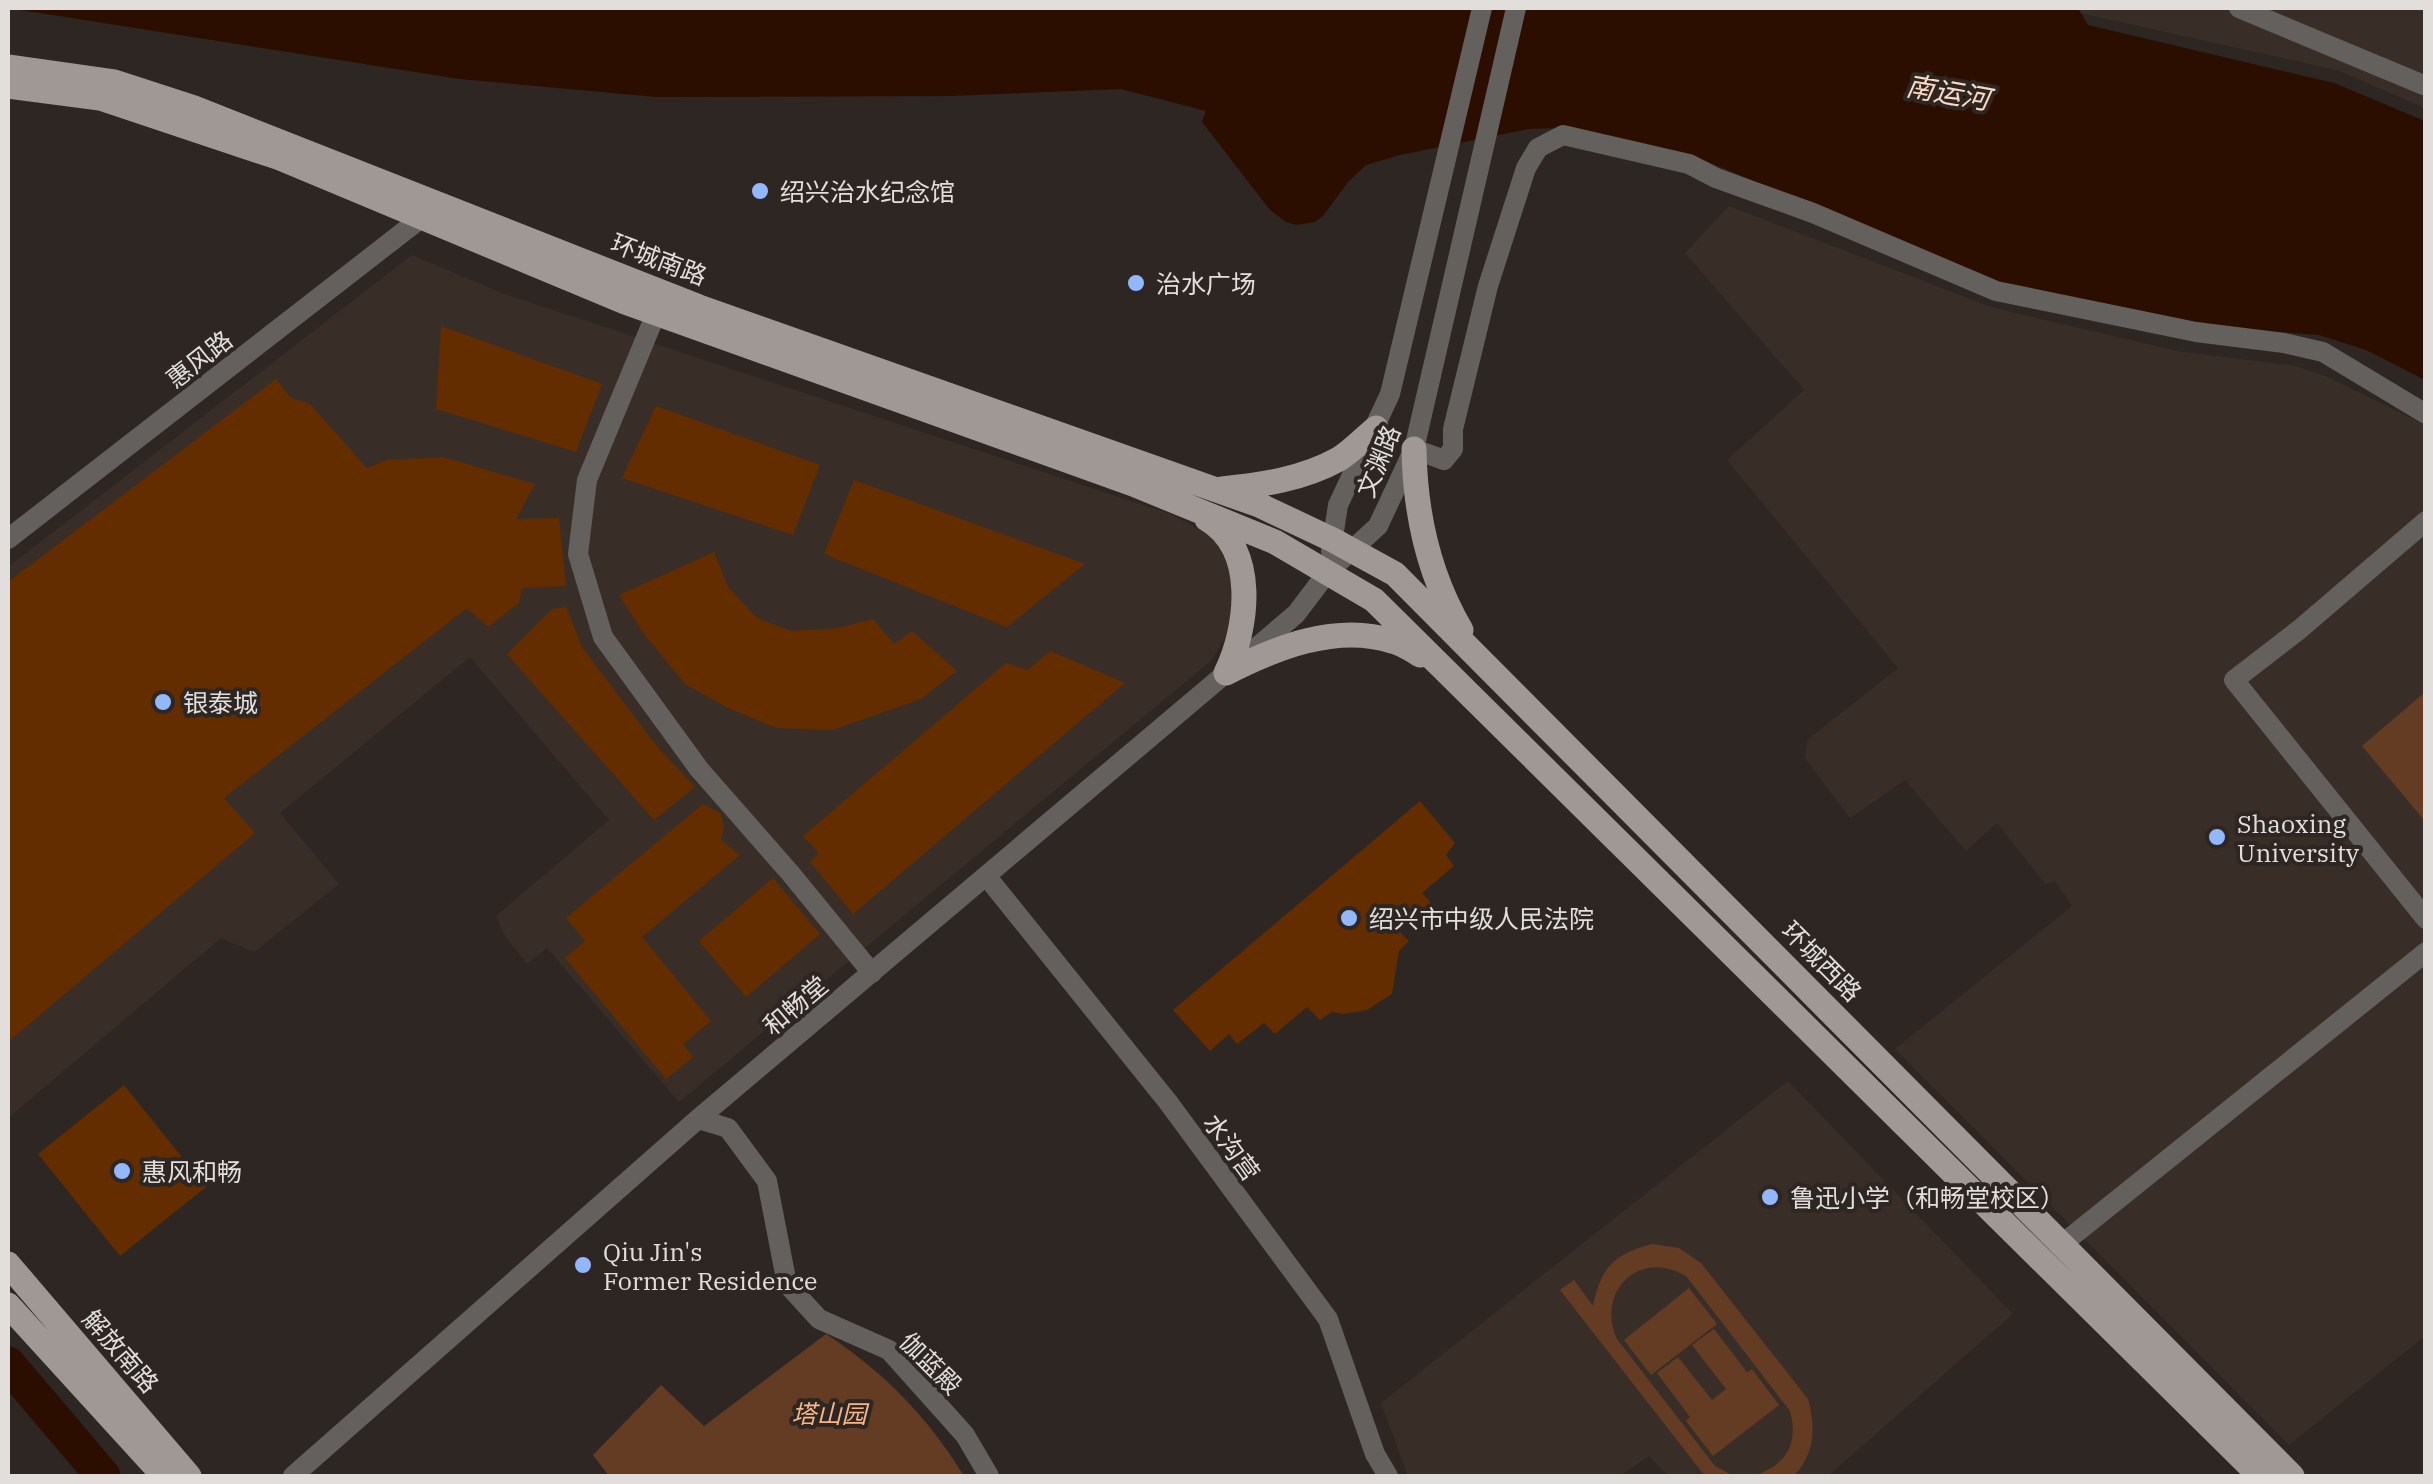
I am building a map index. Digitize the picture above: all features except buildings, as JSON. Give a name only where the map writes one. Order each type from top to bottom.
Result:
[{"type":"main road","name":"环城南路","points":[[8,67],[114,82],[194,108],[660,303],[1134,484],[1274,542],[1327,572]]},
{"type":"main road","name":"环城南路","points":[[8,86],[100,98],[182,124],[280,158],[420,219],[1288,517]]},
{"type":"main road","points":[[1218,490],[1263,485],[1305,474],[1341,458],[1376,428]]},
{"type":"main road","points":[[1414,449],[1415,490],[1424,545],[1438,586],[1484,664]]},
{"type":"main road","points":[[1182,504],[1215,524],[1242,568],[1245,606],[1239,646],[1226,673]]},
{"type":"main road","name":"环城西路","points":[[1288,517],[1395,574],[2292,1476]]},
{"type":"main road","points":[[1327,572],[1374,600],[2260,1476]]},
{"type":"main road","points":[[1226,673],[1272,650],[1308,640],[1356,636],[1393,640],[1424,657],[1460,685]]},
{"type":"main road","name":"解放南路","points":[[8,1264],[190,1476]]},
{"type":"main road","name":"解放南路","points":[[8,1304],[164,1476]]},
{"type":"street","name":"文渊路","points":[[1342,545],[1338,505],[1390,394],[1482,8]]},
{"type":"street","name":"文渊路","points":[[1327,572],[1342,545],[1378,526],[1414,449],[1516,8]]},
{"type":"street","points":[[2246,9],[2426,86]]},
{"type":"street","points":[[1414,449],[1444,460],[1453,449],[1453,428],[1488,286],[1526,168],[1538,148],[1564,135],[1690,164],[1996,291],[2196,332],[2324,352],[2426,414]]},
{"type":"street","name":"惠风路","points":[[8,538],[420,219]]},
{"type":"street","points":[[660,303],[587,480],[578,554],[603,637],[698,769],[872,973]]},
{"type":"street","points":[[2426,521],[2300,630],[2234,680],[2426,919]]},
{"type":"street","name":"和畅堂","points":[[293,1476],[698,1119],[1296,614],[1327,572]]},
{"type":"street","name":"水沟营","points":[[986,877],[1168,1102],[1328,1319],[1375,1454],[1388,1476]]},
{"type":"street","points":[[2061,1244],[2426,952]]},
{"type":"street","name":"伽蓝殿","points":[[698,1119],[728,1128],[767,1181],[787,1284],[818,1319],[890,1350],[965,1435],[990,1476]]},
{"type":"shaded area","points":[[2070,8],[2425,8],[2425,108],[2337,70]]},
{"type":"shaded area","name":"Shaoxing University","points":[[1729,206],[1991,307],[2177,351],[2296,366],[2330,378],[2425,425],[2425,1336],[2289,1445],[1895,1049],[2072,906],[2055,881],[2045,884],[1997,823],[1966,851],[1905,780],[1850,818],[1805,758],[1807,740],[1898,668],[1727,460],[1804,390],[1685,253]]},
{"type":"shaded area","points":[[412,255],[502,293],[1173,515],[1220,541],[1233,583],[1235,619],[1212,660],[679,1102],[547,948],[527,964],[505,936],[496,916],[609,820],[470,657],[280,813],[339,884],[254,952],[221,938],[8,1118],[8,567]]},
{"type":"shaded area","name":"鲁迅小学（和畅堂校区）","points":[[1788,1081],[2013,1314],[1828,1476],[1668,1476],[1649,1456],[1620,1476],[1408,1476],[1381,1403]]},
{"type":"green space","points":[[2425,692],[2425,821],[2362,746]]},
{"type":"green space","points":[[1652,1244],[1679,1248],[1701,1263],[1808,1399],[1812,1440],[1794,1476],[1753,1476],[1774,1466],[1787,1452],[1793,1434],[1790,1411],[1687,1277],[1654,1267],[1626,1279],[1612,1305],[1617,1339],[1715,1466],[1743,1476],[1705,1476],[1560,1290],[1574,1280],[1593,1306],[1600,1281],[1611,1264],[1628,1252]]},
{"type":"green space","points":[[1689,1288],[1717,1324],[1651,1375],[1624,1340]]},
{"type":"green space","points":[[1714,1329],[1779,1405],[1713,1456],[1657,1373],[1678,1357],[1712,1400],[1726,1389],[1692,1345]]},
{"type":"green space","name":"塔山园","points":[[826,1334],[903,1397],[964,1476],[609,1476],[593,1455],[661,1385],[704,1426]]},
{"type":"water","name":"南运河","points":[[8,8],[2078,8],[2088,25],[2334,83],[2425,121],[2425,380],[2366,350],[2319,335],[2190,325],[2003,288],[1697,157],[1559,128],[1528,129],[1366,165],[1323,216],[1315,222],[1296,225],[1270,210],[1202,122],[1206,111],[1121,89],[952,96],[656,97],[460,79]]},
{"type":"waterway","points":[[8,1364],[103,1476]]},
{"type":"place","name":"绍兴治水纪念馆","points":[[760,191]]},
{"type":"place","name":"治水广场","points":[[1136,283]]},
{"type":"place","name":"银泰城","points":[[163,702]]},
{"type":"place","name":"Shaoxing University","points":[[2217,837]]},
{"type":"place","name":"绍兴市中级人民法院","points":[[1349,918]]},
{"type":"place","name":"惠风和畅","points":[[122,1171]]},
{"type":"place","name":"鲁迅小学（和畅堂校区）","points":[[1770,1197]]},
{"type":"place","name":"Qiu Jin's Former Residence","points":[[583,1265]]}]
